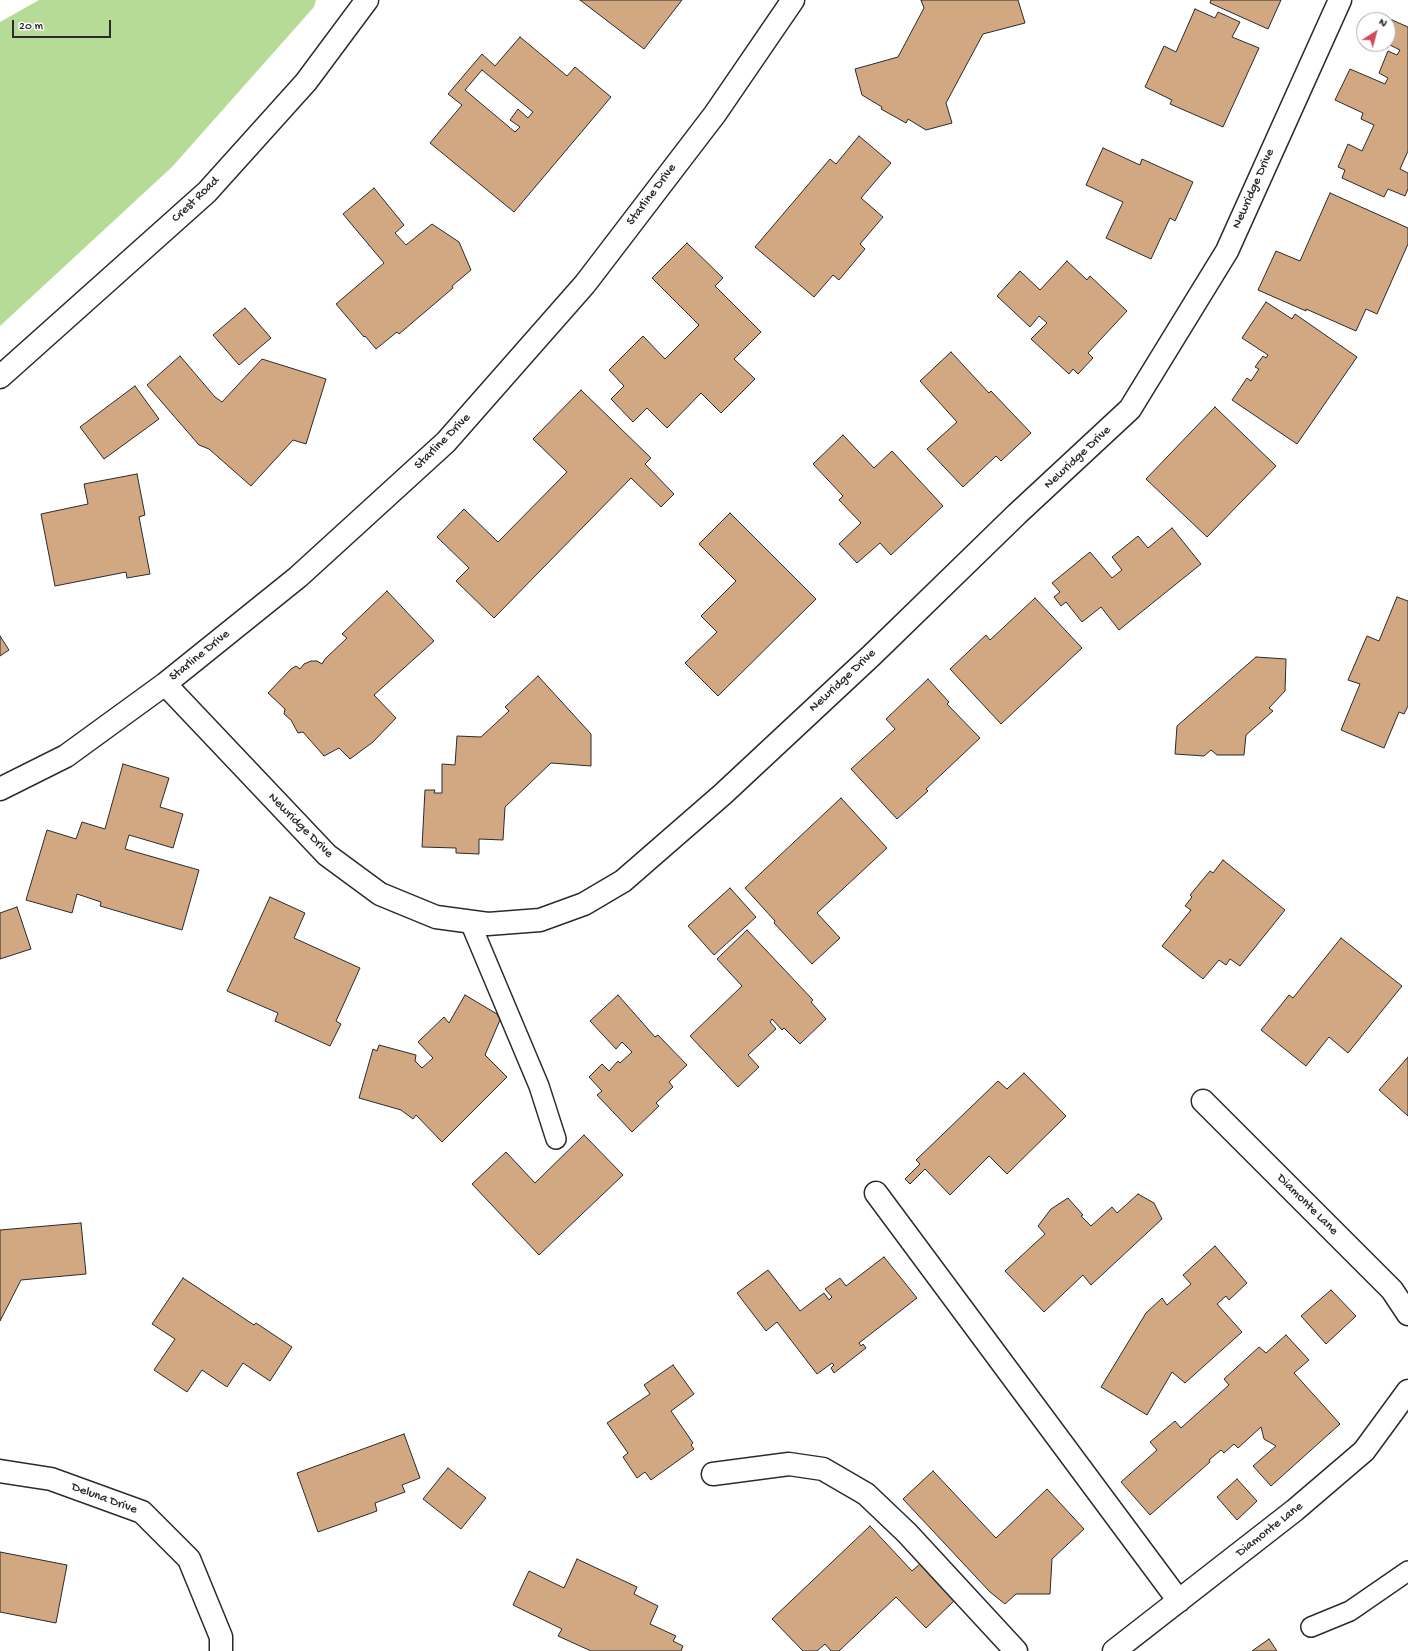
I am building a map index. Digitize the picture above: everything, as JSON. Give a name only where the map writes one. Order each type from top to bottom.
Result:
[{"type":"street","name":"Crest Road","points":[[0,377],[207,192],[306,82],[367,0]]},
{"type":"street","name":"Starline Drive","points":[[0,789],[66,756],[165,684],[298,577],[446,442],[585,284],[715,114],[793,0]]},
{"type":"street","name":"Newridge Drive","points":[[165,684],[327,856],[380,894],[436,917],[488,924],[540,920],[584,904],[623,880],[752,767],[872,655],[1017,514],[1130,409],[1227,250],[1340,0]]},
{"type":"street","name":"Diamonte Lane","points":[[1203,1100],[1392,1290],[1408,1314]]},
{"type":"street","points":[[876,1193],[1179,1601]]},
{"type":"street","name":"Diamonte Lane","points":[[1114,1651],[1295,1510],[1364,1451],[1408,1391]]},
{"type":"street","points":[[713,1474],[789,1464],[823,1468],[866,1494],[902,1528],[1016,1651]]},
{"type":"street","name":"Deluna Drive","points":[[0,1471],[51,1479],[142,1512],[189,1560],[221,1637],[221,1651]]},
{"type":"lane","points":[[470,922],[539,1086],[556,1139]]},
{"type":"lane","points":[[1311,1627],[1350,1611],[1408,1571]]},
{"type":"green space","points":[[39,0],[316,0],[314,7],[172,167],[0,326],[0,22]]},
{"type":"building","points":[[580,0],[682,0],[644,49]]},
{"type":"building","points":[[921,0],[1018,0],[1025,23],[983,34],[946,103],[952,123],[926,130],[908,119],[906,123],[881,109],[882,107],[862,95],[855,69],[898,57],[924,8]]},
{"type":"building","points":[[1211,0],[1281,0],[1268,29],[1210,3]]},
{"type":"building","points":[[1195,9],[1215,18],[1218,12],[1240,22],[1232,37],[1259,48],[1223,127],[1170,104],[1172,100],[1145,87],[1164,46],[1176,52]]},
{"type":"building","points":[[1396,22],[1408,27],[1408,151],[1400,169],[1408,173],[1408,189],[1405,196],[1388,189],[1384,197],[1342,178],[1345,170],[1338,167],[1348,144],[1362,151],[1374,125],[1361,119],[1363,113],[1335,100],[1350,69],[1385,84],[1388,78],[1379,73],[1388,52],[1397,55],[1400,50],[1396,48]]},
{"type":"building","points":[[520,37],[567,76],[575,67],[611,97],[514,212],[430,143],[462,105],[448,94],[482,54],[495,66]],"holes":[[[482,70],[533,112],[528,118],[518,109],[510,120],[520,127],[515,132],[465,90]]]},
{"type":"building","points":[[859,136],[891,163],[861,198],[883,217],[860,244],[865,249],[839,280],[833,275],[814,297],[755,247],[830,159],[836,164]]},
{"type":"building","points":[[1103,148],[1140,165],[1142,159],[1193,182],[1175,221],[1170,218],[1151,259],[1106,238],[1123,202],[1086,185]]},
{"type":"building","points":[[374,188],[404,225],[395,233],[406,245],[432,224],[459,242],[471,270],[452,286],[453,288],[399,334],[397,332],[376,349],[336,304],[384,263],[343,214]]},
{"type":"building","points":[[1330,193],[1408,228],[1408,244],[1377,314],[1366,309],[1356,331],[1258,290],[1276,251],[1300,261]]},
{"type":"building","points":[[687,243],[723,278],[715,286],[761,332],[734,359],[755,379],[721,413],[701,393],[667,428],[647,408],[633,422],[611,399],[624,386],[609,370],[643,336],[665,359],[699,325],[652,278]]},
{"type":"building","points":[[1067,261],[1087,280],[1090,276],[1127,311],[1088,353],[1093,358],[1078,374],[1073,369],[1069,374],[1031,339],[1047,323],[1039,316],[1030,327],[997,296],[1020,271],[1040,290]]},
{"type":"building","points":[[1266,302],[1292,319],[1295,314],[1357,357],[1297,444],[1232,400],[1247,378],[1251,381],[1259,369],[1255,367],[1263,356],[1266,358],[1268,355],[1242,338]]},
{"type":"building","points":[[245,308],[271,338],[239,365],[213,335]]},
{"type":"building","points":[[951,352],[989,393],[991,391],[1031,433],[1001,461],[996,456],[963,487],[927,449],[957,422],[920,381]]},
{"type":"building","points":[[180,356],[215,397],[222,402],[262,359],[326,379],[306,444],[293,440],[251,486],[209,449],[199,445],[147,385]]},
{"type":"building","points":[[135,386],[159,419],[104,459],[80,427]]},
{"type":"building","points":[[581,390],[651,458],[645,464],[674,494],[661,507],[631,478],[494,618],[456,581],[469,568],[437,537],[464,509],[498,542],[567,472],[533,439]]},
{"type":"building","points":[[1215,407],[1276,466],[1207,537],[1146,479]]},
{"type":"building","points":[[843,435],[874,468],[892,451],[943,506],[891,555],[880,543],[857,563],[839,544],[861,523],[839,500],[843,496],[813,464]]},
{"type":"building","points":[[137,474],[145,515],[139,517],[150,574],[127,578],[126,572],[55,586],[41,514],[88,504],[84,484]]},
{"type":"building","points":[[730,513],[816,599],[718,696],[685,663],[717,632],[701,616],[736,581],[699,544]]},
{"type":"building","points":[[1172,528],[1201,564],[1119,630],[1101,607],[1082,622],[1066,602],[1061,606],[1054,597],[1060,592],[1052,583],[1090,552],[1112,578],[1122,570],[1112,557],[1138,536],[1148,548]]},
{"type":"building","points":[[387,591],[434,641],[374,695],[396,718],[373,742],[350,759],[339,748],[324,756],[303,732],[298,733],[291,720],[284,714],[285,709],[268,693],[291,669],[296,666],[300,669],[304,664],[311,661],[317,661],[322,664],[325,659],[347,638],[342,634]]},
{"type":"building","points":[[1397,597],[1408,601],[1408,706],[1404,714],[1399,712],[1384,748],[1341,730],[1360,684],[1348,680],[1367,636],[1379,641]]},
{"type":"building","points":[[1035,598],[1082,648],[1001,724],[950,669],[986,635],[990,640]]},
{"type":"building","points":[[0,636],[9,650],[0,656]]},
{"type":"building","points":[[1256,657],[1286,659],[1285,691],[1269,708],[1273,711],[1246,735],[1244,755],[1217,755],[1211,750],[1204,756],[1175,754],[1177,726]]},
{"type":"building","points":[[538,676],[591,734],[591,766],[551,763],[505,807],[503,840],[479,839],[479,854],[456,853],[456,848],[422,847],[425,790],[435,790],[434,793],[442,793],[442,764],[455,765],[457,736],[481,737],[509,711],[505,707]]},
{"type":"building","points":[[928,679],[949,702],[947,704],[980,738],[926,789],[928,791],[897,819],[851,769],[895,729],[886,719]]},
{"type":"building","points":[[123,764],[169,778],[160,807],[183,814],[173,848],[129,835],[125,849],[199,870],[182,930],[100,906],[101,902],[77,894],[72,913],[26,900],[47,830],[76,839],[82,822],[105,829]]},
{"type":"building","points":[[841,798],[887,848],[817,913],[840,938],[812,964],[774,923],[775,921],[745,888]]},
{"type":"building","points":[[1223,860],[1285,910],[1240,966],[1230,959],[1226,965],[1219,960],[1203,979],[1162,946],[1191,910],[1185,906],[1192,897],[1190,895],[1210,871],[1213,873]]},
{"type":"building","points":[[730,888],[756,917],[714,955],[688,926]]},
{"type":"building","points":[[270,897],[305,913],[294,938],[360,968],[336,1021],[341,1024],[330,1046],[275,1021],[278,1013],[227,991]]},
{"type":"building","points":[[17,907],[31,949],[0,959],[0,913]]},
{"type":"building","points":[[747,930],[813,1000],[811,1002],[826,1019],[800,1044],[784,1028],[782,1030],[772,1019],[770,1022],[776,1029],[748,1055],[759,1067],[738,1087],[690,1036],[742,986],[717,959]]},
{"type":"building","points":[[1341,938],[1402,986],[1348,1053],[1329,1037],[1306,1066],[1261,1030],[1289,995],[1293,998]]},
{"type":"building","points":[[465,995],[497,1014],[500,1020],[485,1055],[507,1077],[442,1142],[416,1115],[413,1119],[401,1110],[359,1098],[373,1049],[377,1051],[379,1045],[416,1055],[415,1061],[422,1068],[433,1058],[418,1042],[444,1017],[449,1023]]},
{"type":"building","points":[[618,995],[655,1037],[658,1035],[687,1065],[669,1082],[673,1087],[656,1103],[659,1106],[632,1132],[597,1095],[602,1091],[589,1077],[602,1064],[609,1071],[618,1061],[620,1063],[632,1052],[622,1042],[616,1049],[590,1021]]},
{"type":"building","points":[[1408,1057],[1408,1116],[1379,1090]]},
{"type":"building","points":[[1024,1073],[1066,1116],[1007,1174],[989,1156],[950,1195],[925,1169],[910,1184],[905,1179],[920,1164],[916,1160],[998,1081],[1007,1089]]},
{"type":"building","points":[[584,1135],[623,1175],[539,1255],[472,1184],[506,1152],[535,1183]]},
{"type":"building","points":[[1138,1194],[1154,1203],[1162,1219],[1091,1285],[1083,1275],[1044,1312],[1005,1271],[1045,1234],[1038,1226],[1051,1209],[1068,1198],[1083,1215],[1081,1216],[1091,1226],[1112,1207],[1117,1213]]},
{"type":"building","points":[[81,1223],[86,1274],[21,1280],[0,1321],[0,1230]]},
{"type":"building","points":[[1215,1246],[1247,1283],[1229,1300],[1226,1296],[1217,1304],[1242,1332],[1185,1383],[1172,1372],[1147,1415],[1101,1387],[1146,1313],[1162,1298],[1167,1305],[1191,1284],[1183,1275]]},
{"type":"building","points":[[884,1257],[917,1298],[859,1343],[861,1346],[863,1344],[866,1348],[834,1373],[831,1368],[834,1365],[832,1363],[817,1374],[777,1322],[766,1331],[737,1293],[768,1270],[800,1311],[824,1293],[829,1300],[832,1297],[825,1289],[840,1278],[846,1286]]},
{"type":"building","points":[[183,1278],[254,1325],[256,1323],[292,1347],[270,1381],[243,1363],[227,1387],[202,1370],[187,1392],[154,1370],[175,1339],[152,1324]]},
{"type":"building","points":[[1331,1290],[1356,1316],[1326,1344],[1301,1316]]},
{"type":"building","points":[[1286,1335],[1309,1360],[1294,1373],[1340,1424],[1271,1486],[1253,1466],[1276,1446],[1264,1439],[1261,1427],[1238,1448],[1234,1444],[1224,1453],[1221,1450],[1209,1460],[1210,1462],[1150,1515],[1121,1482],[1157,1450],[1150,1442],[1175,1421],[1181,1428],[1229,1385],[1224,1379],[1259,1347],[1266,1353]]},
{"type":"building","points":[[673,1365],[694,1394],[671,1411],[693,1443],[691,1445],[694,1449],[651,1480],[645,1472],[637,1478],[623,1457],[628,1453],[607,1423],[650,1394],[644,1385]]},
{"type":"building","points":[[404,1434],[420,1478],[402,1485],[405,1492],[375,1503],[377,1511],[318,1532],[297,1473]]},
{"type":"building","points":[[448,1468],[486,1498],[461,1529],[423,1499]]},
{"type":"building","points":[[933,1471],[996,1538],[1047,1489],[1084,1529],[1052,1559],[1050,1594],[1016,1594],[1005,1604],[990,1592],[903,1499]]},
{"type":"building","points":[[1237,1479],[1257,1501],[1237,1520],[1217,1497]]},
{"type":"building","points":[[870,1526],[912,1571],[920,1564],[955,1600],[926,1628],[896,1597],[839,1651],[831,1651],[825,1644],[817,1651],[803,1651],[772,1619]]},
{"type":"building","points":[[0,1552],[67,1565],[56,1623],[0,1612]]},
{"type":"building","points":[[577,1559],[637,1587],[634,1594],[658,1606],[650,1624],[676,1636],[673,1641],[683,1646],[681,1651],[591,1651],[558,1636],[562,1629],[513,1605],[529,1571],[564,1588]]},
{"type":"building","points":[[1269,1639],[1277,1651],[1252,1651]]}]
